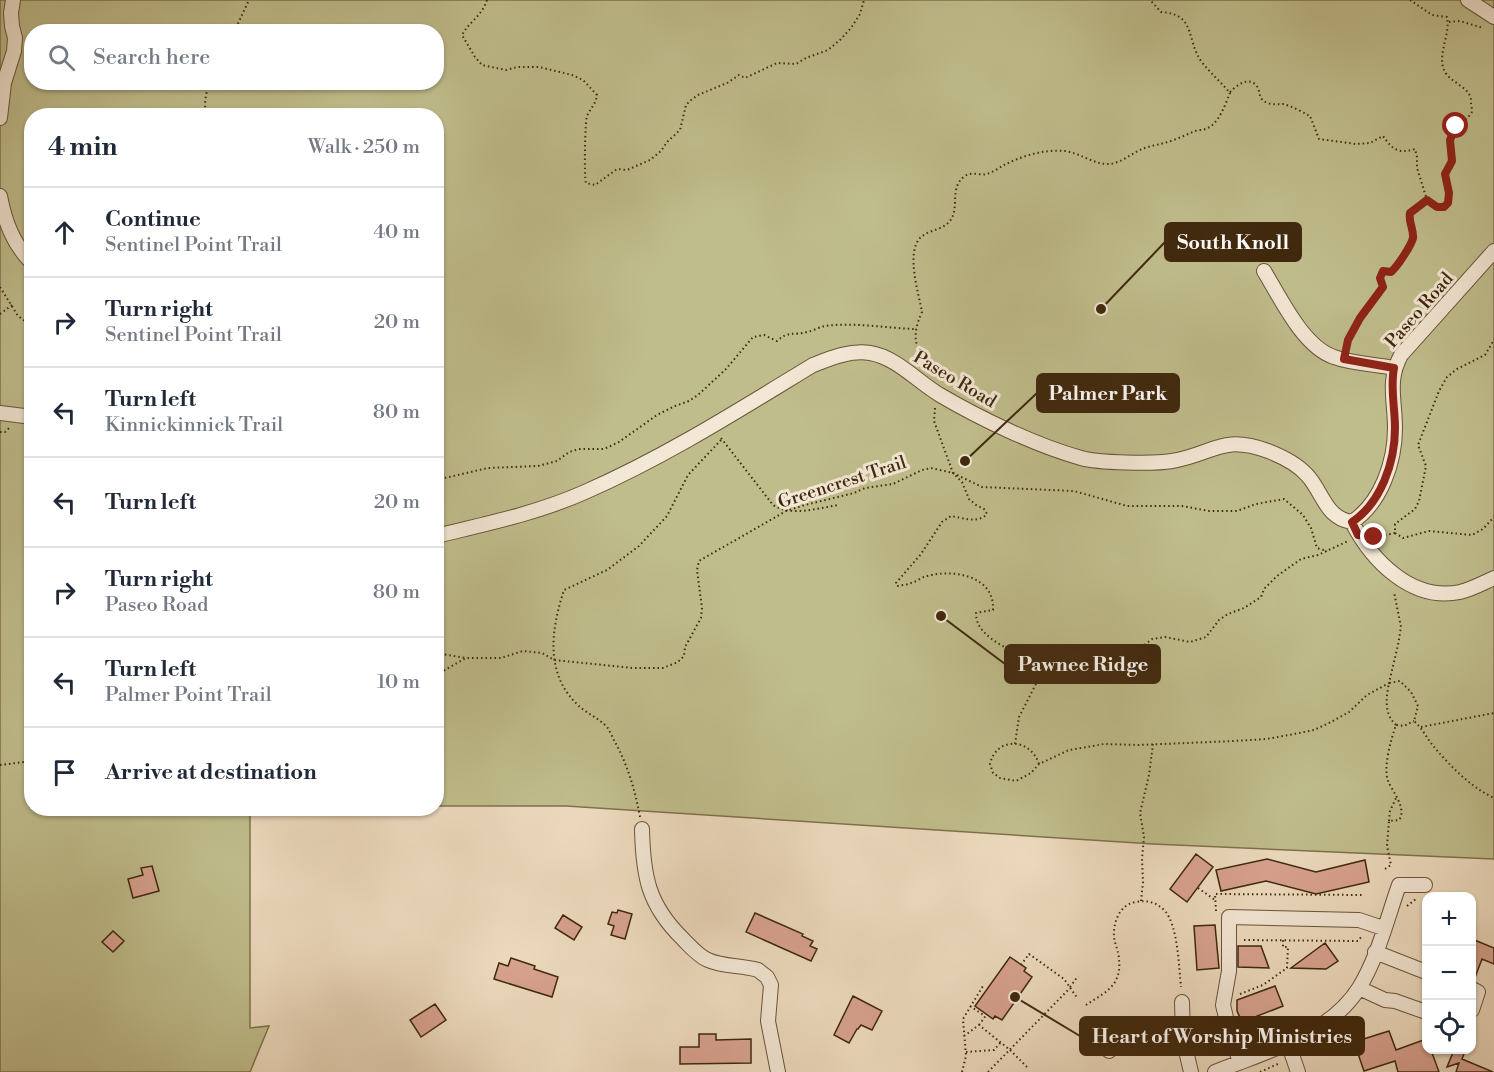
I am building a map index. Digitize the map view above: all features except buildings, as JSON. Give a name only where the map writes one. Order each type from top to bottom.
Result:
[{"type":"street","points":[[0,118],[4,82],[14,51],[15,38],[11,13],[14,0]]},
{"type":"street","points":[[1468,0],[1490,23]]},
{"type":"street","points":[[0,196],[3,214],[10,233],[24,252]]},
{"type":"street","name":"Paseo Road","points":[[444,534],[506,519],[583,493],[642,465],[813,365],[844,354],[871,353],[889,360],[937,393],[992,423],[1083,459],[1155,463],[1174,461],[1218,446],[1232,444],[1246,445],[1270,452],[1306,473],[1330,512],[1341,520],[1352,522],[1362,515],[1372,503],[1382,486],[1389,464],[1395,429],[1392,382],[1394,368],[1401,355],[1494,251]]},
{"type":"street","points":[[1264,271],[1311,342],[1333,357],[1394,368]]},
{"type":"street","points":[[0,413],[24,416]]},
{"type":"street","points":[[1352,522],[1358,535],[1390,572],[1430,593],[1460,592],[1494,578]]},
{"type":"street","points":[[642,829],[644,870],[649,890],[658,909],[671,926],[704,958],[716,963],[758,970],[763,972],[770,981],[768,1021],[778,1072]]},
{"type":"street","points":[[1215,1072],[1288,1043],[1331,1018],[1359,988],[1375,952],[1399,885],[1425,885]]},
{"type":"street","points":[[1240,1062],[1223,1005],[1229,971],[1228,917],[1359,920],[1383,928]]},
{"type":"street","points":[[1375,952],[1422,970]]},
{"type":"street","points":[[1359,988],[1385,1000],[1422,1011]]},
{"type":"street","points":[[1182,1002],[1183,1029],[1191,1072]]},
{"type":"street","points":[[1109,1052],[1127,1035],[1140,1029],[1159,1027],[1183,1029]]},
{"type":"street","points":[[1288,1043],[1298,1072]]},
{"type":"path","points":[[238,24],[249,0]]},
{"type":"path","points":[[487,0],[481,15],[466,28],[462,35],[482,65],[507,70],[517,67],[539,67],[572,75],[583,80],[597,95],[597,101],[586,118],[584,174],[586,183],[595,184],[617,169],[627,170],[650,160],[661,151],[666,142],[680,130],[686,105],[698,95],[727,83],[739,75],[745,78],[777,63],[796,64],[828,50],[851,27],[860,14],[864,0]]},
{"type":"path","points":[[1149,0],[1161,12],[1173,12],[1186,23],[1195,51],[1230,93]]},
{"type":"path","points":[[921,306],[914,268],[916,246],[921,237],[951,221],[954,214],[955,192],[958,184],[966,176],[973,173],[987,174],[1027,155],[1045,152],[1065,151],[1106,165],[1119,162],[1145,148],[1212,126],[1234,87],[1246,82],[1254,83],[1258,87],[1258,94],[1268,103],[1284,104],[1310,116],[1314,132],[1319,139],[1356,144],[1370,143],[1383,136],[1392,148],[1403,153],[1415,149],[1417,168],[1427,200],[1437,207],[1444,207],[1448,203],[1449,193],[1445,174],[1452,161],[1450,140],[1456,126],[1468,118],[1472,111],[1472,99],[1463,87],[1451,79],[1444,70],[1442,55],[1449,27],[1448,17],[1432,15],[1410,0]]},
{"type":"path","points":[[1449,22],[1490,23]]},
{"type":"path","points":[[205,108],[207,90]]},
{"type":"path","points":[[1344,359],[1348,340],[1383,287],[1380,278],[1383,271],[1391,272],[1398,266],[1413,239],[1408,219],[1410,213],[1427,200]]},
{"type":"path","points":[[0,287],[18,316],[24,320]]},
{"type":"path","points":[[0,314],[12,305]]},
{"type":"path","points":[[444,478],[488,468],[538,466],[557,461],[568,452],[579,448],[604,449],[619,442],[657,415],[698,395],[726,369],[753,337],[764,335],[777,341],[784,335],[792,333],[857,324],[914,329]]},
{"type":"path","points":[[1395,533],[1395,524],[1415,509],[1419,501],[1426,465],[1418,445],[1439,391],[1447,376],[1485,355],[1494,340]]},
{"type":"path","points":[[712,425],[772,506],[786,512],[797,512],[839,505]]},
{"type":"path","points":[[642,829],[635,788],[607,727],[579,706],[565,691],[556,672],[555,619],[564,590],[607,570],[639,546],[667,516],[688,475],[722,439]]},
{"type":"path","name":"Greencrest Trail","points":[[444,670],[466,658],[501,658],[512,653],[532,651],[542,653],[554,660],[633,668],[663,668],[678,662],[684,656],[685,647],[701,618],[702,608],[697,580],[699,561],[786,512],[865,488],[892,484],[931,468],[953,473],[982,487],[1074,491],[1127,506],[1182,506],[1209,511],[1237,511],[1264,502],[1284,500],[1303,515],[1311,528],[1317,548],[1328,551]]},
{"type":"path","points":[[953,473],[962,482],[969,499],[975,506],[984,509],[987,514],[976,520],[951,516],[942,522],[921,554],[896,583],[897,586],[912,583],[922,577],[945,573],[972,578],[987,586],[991,594],[993,610],[976,613],[976,621],[1000,646],[1022,655],[1040,670]]},
{"type":"path","points":[[1040,670],[1075,663],[1095,647],[1139,649],[1152,639],[1165,637],[1190,642],[1206,637],[1219,620],[1261,597],[1264,589],[1277,576],[1301,559],[1328,551],[1358,535],[1374,537],[1395,533],[1403,538],[1429,531],[1472,535],[1483,529],[1494,516]]},
{"type":"path","points":[[1039,764],[1035,754],[1027,746],[1015,744],[995,752],[990,764],[993,773],[1008,781],[1023,778],[1039,764],[1069,750],[1104,744],[1267,739],[1314,730],[1349,712],[1367,695],[1377,692],[1389,683],[1400,681],[1411,692],[1418,706],[1414,721],[1404,726],[1396,725],[1392,722],[1386,705],[1389,683],[1401,627],[1390,572]]},
{"type":"path","points":[[444,654],[466,658]]},
{"type":"path","points":[[1015,744],[1019,717],[1039,678],[1040,670]]},
{"type":"path","points":[[1421,727],[1494,712]]},
{"type":"path","points":[[1414,721],[1421,727],[1435,748],[1469,782],[1480,792],[1494,798]]},
{"type":"path","points":[[1389,820],[1399,820],[1401,816],[1401,809],[1389,783],[1386,769],[1396,725]]},
{"type":"path","points":[[1141,901],[1144,837],[1140,813],[1154,744]]},
{"type":"path","points":[[0,765],[24,762]]},
{"type":"path","points":[[1385,869],[1391,865],[1386,846],[1390,811],[1396,797]]},
{"type":"path","points":[[1198,888],[1215,900]]},
{"type":"path","points":[[1086,1005],[1114,984],[1119,968],[1114,937],[1117,916],[1130,902],[1141,901],[1154,903],[1168,915],[1178,954],[1182,1002]]},
{"type":"path","points":[[1238,940],[1358,941],[1364,934],[1369,936]]},
{"type":"path","points":[[1233,996],[1263,985],[1287,968],[1288,947],[1283,946],[1283,940]]},
{"type":"path","points":[[1021,964],[1029,954],[1064,978],[1078,999]]},
{"type":"path","points":[[988,1072],[1078,976]]},
{"type":"path","points":[[962,1072],[965,1052],[963,1019],[983,986]]},
{"type":"path","points":[[964,1036],[979,1025],[986,1015],[969,1006]]},
{"type":"path","points":[[979,1025],[1027,1066]]},
{"type":"path","points":[[965,1052],[994,1050],[1001,1042]]},
{"type":"path","points":[[1260,1072],[1285,1061]]},
{"type":"shaded area","points":[[0,0],[1494,0],[1494,859],[1153,844],[566,806],[444,806],[444,108],[24,108],[24,816],[250,816],[250,1028],[269,1026],[250,1072],[0,1072]]},
{"type":"place","name":"South Knoll","points":[[1101,309]]},
{"type":"place","name":"Palmer Park","points":[[965,461]]},
{"type":"place","name":"Pawnee Ridge","points":[[941,616]]},
{"type":"place","name":"Heart of Worship Ministries","points":[[1015,997]]},
{"type":"route","points":[[1374,537],[1358,535],[1352,522],[1362,515],[1372,503],[1382,486],[1389,464],[1395,429],[1392,382],[1394,368],[1344,359],[1348,340],[1360,318],[1383,287],[1380,278],[1383,271],[1391,272],[1398,266],[1413,239],[1408,219],[1410,213],[1427,200],[1437,207],[1444,207],[1448,203],[1448,181],[1445,174],[1452,161],[1450,140],[1456,126]]}]
